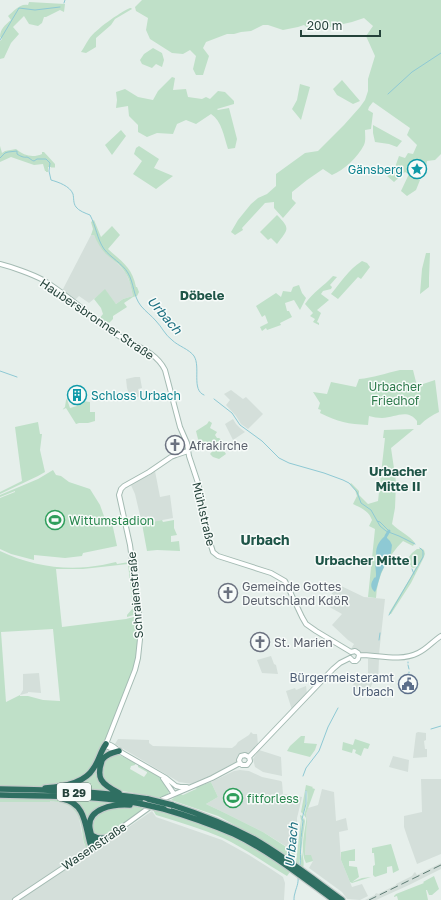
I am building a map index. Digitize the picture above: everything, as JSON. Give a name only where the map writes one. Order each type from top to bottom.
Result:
[{"type":"highway","points":[[106,744],[106,749],[100,764],[100,777],[106,787],[122,795]]},
{"type":"highway","points":[[33,790],[36,788],[62,786],[83,779],[93,769],[106,744]]},
{"type":"highway","points":[[102,760],[110,753],[119,751]]},
{"type":"highway","name":"B 29","points":[[0,789],[122,795],[172,805],[202,815],[259,843],[342,900]]},
{"type":"highway","name":"B 29","points":[[0,794],[100,798],[164,809],[198,820],[233,834],[263,850],[287,863],[334,900]]},
{"type":"highway","points":[[54,796],[73,802],[82,811],[90,843],[94,848]]},
{"type":"highway","points":[[94,848],[95,845],[89,829],[92,816],[97,811],[106,807],[121,804],[140,804]]},
{"type":"highway","points":[[91,834],[97,838],[103,839],[110,837]]},
{"type":"street","name":"Haubersbronner Straße","points":[[0,264],[42,280],[71,299],[116,334],[150,353],[160,362],[165,370],[177,419]]},
{"type":"street","name":"Mühlstraße","points":[[177,419],[187,443],[198,484],[204,522],[213,552],[218,556],[271,574],[285,581],[306,624],[351,652]]},
{"type":"street","name":"Schraienstraße","points":[[106,744],[135,670],[140,639],[139,614],[132,557],[119,495],[124,486],[149,472],[171,457],[188,451]]},
{"type":"street","points":[[350,658],[349,655],[351,652],[355,651],[358,652],[359,655],[394,658],[409,657],[420,652],[441,636]]},
{"type":"street","points":[[350,658],[353,661],[356,661],[359,655]]},
{"type":"street","points":[[249,757],[245,755],[241,756],[239,760],[242,766],[247,765],[250,761],[249,757],[333,669],[340,663],[350,658]]},
{"type":"street","points":[[106,744],[112,750],[119,751],[159,774],[176,786],[180,787],[194,785]]},
{"type":"street","name":"Wasenstraße","points":[[15,900],[110,837],[150,807],[240,763]]},
{"type":"street","points":[[159,774],[174,794]]},
{"type":"street","points":[[170,782],[174,788],[174,794]]},
{"type":"shaded area","points":[[91,235],[94,235],[101,247],[126,273],[133,296],[123,299],[116,304],[105,290],[89,303],[79,296],[75,300],[62,291]]},
{"type":"shaded area","points":[[140,377],[142,388],[138,389],[140,396],[131,400],[126,379]]},
{"type":"shaded area","points":[[231,390],[243,399],[246,397],[263,414],[248,429],[241,424],[226,405],[230,400],[224,394]]},
{"type":"shaded area","points":[[233,419],[245,432],[233,440],[225,424]]},
{"type":"shaded area","points":[[155,471],[160,497],[170,495],[173,518],[142,524],[135,494],[130,483],[148,476]]},
{"type":"shaded area","points":[[337,584],[364,597],[385,599],[379,654],[360,653],[355,649],[351,649],[354,644],[332,625],[342,614],[326,605]]},
{"type":"shaded area","points":[[271,656],[274,664],[276,665],[278,674],[262,673],[257,660]]},
{"type":"shaded area","points":[[368,659],[379,659],[378,682],[373,682],[368,693],[352,687],[356,679],[369,681],[370,675],[368,675]]},
{"type":"shaded area","points":[[39,673],[41,693],[28,692],[20,695],[23,690],[23,674]]},
{"type":"shaded area","points":[[306,686],[307,694],[292,710],[286,691],[295,688],[296,690]]},
{"type":"shaded area","points":[[251,732],[253,734],[257,734],[258,745],[249,753],[242,753],[238,756],[236,762],[215,774],[192,784],[179,782],[115,744],[118,739],[149,740],[149,743],[153,746],[232,748]]},
{"type":"shaded area","points":[[416,733],[426,733],[426,740],[424,741],[425,749],[427,749],[427,757],[413,758]]},
{"type":"shaded area","points":[[259,750],[281,757],[282,776],[263,772],[255,767],[253,759]]},
{"type":"shaded area","points":[[393,756],[409,760],[408,772],[389,767]]},
{"type":"shaded area","points":[[234,771],[249,771],[262,777],[281,781],[283,794],[302,797],[297,818],[294,850],[263,832],[206,804],[218,797],[211,782]]},
{"type":"shaded area","points":[[421,779],[441,779],[441,854],[417,864],[404,827],[404,816],[422,812]]},
{"type":"shaded area","points":[[322,789],[334,792],[336,821],[346,818],[348,830],[339,832],[341,860],[352,887],[362,884],[368,896],[360,900],[347,899],[342,892],[309,868],[313,861],[305,855],[306,814],[308,808],[318,805]]},
{"type":"shaded area","points":[[50,801],[65,803],[76,811],[79,818],[84,844],[91,853],[152,811],[156,817],[222,840],[283,877],[285,883],[284,900],[0,900],[0,802]]},
{"type":"shaded area","points":[[441,863],[441,869],[409,885],[376,900],[365,900],[396,885],[412,876],[415,872],[417,875]]},
{"type":"green space","points":[[142,0],[441,0],[441,154],[435,160],[427,161],[426,167],[416,178],[420,180],[416,190],[407,196],[401,191],[409,174],[405,172],[394,182],[387,176],[394,170],[399,156],[405,158],[408,153],[413,154],[417,145],[407,135],[410,128],[373,102],[368,110],[373,113],[371,129],[365,130],[364,145],[350,163],[332,175],[323,169],[292,192],[292,199],[296,203],[283,218],[274,208],[274,202],[265,203],[242,228],[243,230],[235,235],[231,232],[238,220],[251,204],[258,198],[267,194],[276,186],[276,174],[305,153],[318,151],[344,125],[365,100],[368,91],[368,79],[375,56],[366,36],[373,26],[364,18],[330,27],[308,28],[304,25],[283,30],[268,25],[263,25],[251,31],[227,34],[206,42],[203,48],[209,56],[203,75],[196,75],[193,69],[196,56],[190,50],[183,54],[172,53],[150,39],[146,30],[148,18],[136,11],[135,7]]},
{"type":"green space","points":[[29,2],[65,4],[64,12],[60,10],[44,17],[42,23],[38,26],[29,24],[24,16],[13,27],[19,34],[11,43],[4,58],[0,59],[0,41],[2,39],[0,34],[3,27],[11,20],[8,16],[20,6],[28,5]]},
{"type":"green space","points":[[130,8],[132,9],[115,19],[111,25],[96,38],[96,47],[86,53],[81,52],[92,35],[102,26]]},
{"type":"green space","points":[[153,48],[162,53],[164,60],[162,67],[156,64],[152,68],[142,64],[140,60],[144,54]]},
{"type":"green space","points":[[172,77],[175,78],[173,90],[186,89],[188,97],[202,99],[206,97],[210,99],[218,91],[225,92],[234,101],[234,104],[217,109],[229,108],[237,139],[235,148],[228,149],[220,125],[211,114],[196,124],[186,120],[177,124],[173,134],[157,133],[147,137],[138,132],[138,125],[129,116],[128,106],[116,108],[116,92],[125,89],[138,97],[153,100],[158,91]]},
{"type":"green space","points":[[342,80],[360,101],[353,104],[337,95],[333,89]]},
{"type":"green space","points":[[300,84],[310,87],[301,120],[292,109],[297,100]]},
{"type":"green space","points":[[373,125],[402,141],[397,147],[375,142]]},
{"type":"green space","points":[[121,130],[126,136],[112,155],[105,145]]},
{"type":"green space","points":[[0,146],[2,153],[16,149],[25,155],[32,156],[42,154],[42,152],[44,152],[55,164],[55,167],[48,167],[48,172],[46,172],[43,164],[34,165],[11,157],[0,162]]},
{"type":"green space","points":[[139,146],[159,159],[154,168],[173,176],[156,189],[133,174],[142,161],[134,154],[136,148]]},
{"type":"green space","points":[[277,215],[286,226],[286,232],[277,244],[271,238],[268,240],[260,232]]},
{"type":"green space","points":[[94,220],[101,237],[112,226],[120,235],[108,249],[122,261],[132,274],[139,292],[137,296],[124,303],[127,307],[113,316],[113,319],[107,325],[99,319],[103,314],[101,308],[94,299],[105,289],[116,304],[123,299],[133,296],[127,275],[123,269],[104,252],[94,235],[91,235],[93,229],[91,222]]},
{"type":"green space","points":[[426,253],[430,253],[429,287],[420,294],[422,269]]},
{"type":"green space","points":[[362,261],[367,263],[370,267],[361,279],[358,277],[338,299],[331,294],[348,272]]},
{"type":"green space","points":[[333,276],[337,277],[330,285],[332,287],[331,289],[323,291],[321,294],[329,300],[317,310],[321,313],[317,322],[319,325],[313,322],[315,319],[310,316],[313,313],[305,304],[311,296]]},
{"type":"green space","points":[[299,285],[306,298],[300,310],[294,300],[285,303],[287,311],[289,311],[292,317],[280,323],[281,325],[267,330],[266,328],[262,331],[260,327],[268,323],[265,315],[262,317],[256,306],[276,293],[281,297],[283,291],[291,292],[293,287]]},
{"type":"green space","name":"Urbacher Friedhof","points":[[400,370],[413,370],[417,386],[435,380],[439,412],[429,417],[420,425],[417,425],[417,421],[413,417],[405,414],[387,418],[369,416],[368,425],[343,422],[332,419],[320,413],[321,410],[318,409],[320,403],[313,392],[327,394],[331,382],[356,387],[359,379],[374,377]]},
{"type":"green space","points":[[71,393],[74,396],[75,402],[90,402],[90,412],[95,412],[95,421],[76,424],[66,408],[62,410],[65,407],[67,399],[70,408],[77,406],[76,404],[72,405],[69,396]]},
{"type":"green space","points":[[209,421],[212,423],[210,428],[217,432],[215,435],[217,438],[224,442],[221,446],[226,454],[219,459],[210,454],[217,446],[215,444],[209,450],[207,449],[207,445],[199,443],[196,431]]},
{"type":"green space","points":[[38,422],[40,434],[42,434],[40,450],[45,472],[0,494],[0,492],[22,481],[15,427]]},
{"type":"green space","points":[[414,429],[391,448],[396,482],[395,508],[392,524],[415,543],[413,546],[403,541],[384,567],[376,598],[368,597],[375,529],[369,526],[372,520],[369,514],[353,504],[357,496],[355,490],[350,484],[351,483],[359,491],[359,495],[368,504],[378,501],[385,438],[383,438],[384,430]]},
{"type":"green space","points":[[53,470],[56,475],[61,476],[69,482],[90,489],[100,505],[105,519],[111,518],[117,546],[83,553],[82,556],[65,558],[34,555],[34,560],[11,554],[0,549],[0,498],[15,491],[0,497],[0,495],[38,479]]},
{"type":"green space","points":[[162,520],[163,522],[174,520],[174,528],[177,535],[171,536],[171,542],[179,541],[180,551],[147,551],[142,524]]},
{"type":"green space","points":[[420,548],[424,550],[425,554],[423,559],[411,583],[390,614],[389,613],[416,567],[413,568],[405,562],[412,553]]},
{"type":"green space","points":[[0,551],[32,563],[65,568],[95,566],[116,562],[117,564],[129,562],[130,571],[132,571],[137,612],[134,615],[127,617],[133,608],[128,564],[83,569],[56,569],[62,627],[126,619],[137,616],[138,645],[134,667],[95,764],[86,775],[71,782],[43,786],[0,786]],"holes":[[[53,629],[60,701],[43,700],[20,695],[6,702],[1,632]]]},
{"type":"green space","points":[[301,736],[305,736],[304,743],[317,744],[310,757],[287,751],[290,746]]},
{"type":"green space","points":[[355,739],[370,744],[368,749],[364,748],[361,756],[355,753],[356,750],[353,749],[352,753],[342,750],[343,742],[353,745]]},
{"type":"green space","points":[[104,748],[98,770],[107,791],[63,788],[85,779]]},
{"type":"green space","points":[[117,754],[136,763],[135,765],[131,766],[130,769],[144,777],[147,772],[138,767],[138,764],[157,775],[169,788],[167,795],[161,798],[112,789],[101,777],[103,761],[106,757]]},
{"type":"green space","points":[[211,782],[218,797],[206,804],[263,832],[295,853],[294,860],[218,816],[171,800],[180,794],[183,795],[196,789],[197,787]]},
{"type":"green space","points":[[306,785],[315,789],[306,814],[307,822],[305,855],[311,855],[313,861],[306,863],[303,848],[306,822],[304,815],[307,803],[307,791],[305,791],[306,802],[303,814],[301,812]]},
{"type":"green space","points":[[0,797],[58,798],[66,800],[79,810],[89,846],[87,849],[84,842],[79,817],[68,805],[50,801],[0,802]]},
{"type":"green space","points":[[71,799],[120,802],[102,807],[88,827],[85,817]]},
{"type":"green space","points":[[128,805],[145,808],[115,831],[104,837],[96,836],[91,831],[92,818],[99,811]]},
{"type":"green space","points":[[153,810],[164,811],[226,833],[252,847],[290,872],[287,876],[223,838],[156,815]]},
{"type":"green space","points":[[300,815],[302,816],[301,834],[304,818],[305,821],[302,845],[304,863],[303,868],[300,866],[302,852],[301,843],[299,865],[296,863],[301,820]]},
{"type":"green space","points":[[391,844],[399,870],[393,873],[392,866],[387,867],[387,873],[375,877],[373,875],[373,866],[375,865],[372,848]]},
{"type":"green space","points":[[355,849],[355,861],[349,861],[349,866],[357,867],[359,877],[352,882],[362,878],[371,877],[352,883],[350,882],[341,860],[341,852]]},
{"type":"green space","points":[[434,876],[439,889],[432,895],[429,895],[426,890],[428,900],[398,900],[397,896],[394,897],[396,894],[424,883],[423,882]]},
{"type":"water","points":[[385,536],[392,545],[391,553],[381,573],[375,592],[371,585],[376,577],[375,564],[377,558],[377,548]]},
{"type":"waterway","points":[[0,40],[19,8],[35,10],[60,7]]},
{"type":"waterway","points":[[388,94],[412,72],[441,53]]},
{"type":"waterway","name":"Urbach","points":[[0,158],[5,153],[17,151],[18,155],[27,157],[33,161],[37,159],[46,159],[50,163],[49,171],[51,180],[64,185],[69,189],[73,194],[76,207],[80,211],[90,215],[104,249],[123,266],[128,273],[138,302],[170,338],[194,356],[197,366],[198,388],[204,395]]},
{"type":"waterway","points":[[0,371],[17,377]]},
{"type":"waterway","name":"Urbach","points":[[214,399],[232,413],[240,425],[262,441],[279,458],[289,463],[324,473],[349,483],[357,492],[361,503],[371,510],[380,526],[386,531],[415,544]]},
{"type":"waterway","name":"Urbach","points":[[377,521],[389,531]]},
{"type":"waterway","name":"Urbach","points":[[386,536],[389,531]]},
{"type":"waterway","name":"Urbach","points":[[389,615],[423,557],[423,551],[420,548]]},
{"type":"waterway","name":"Urbach","points":[[412,569],[414,574]]},
{"type":"waterway","name":"Urbach","points":[[379,640],[380,633]]},
{"type":"waterway","points":[[408,665],[409,669]]},
{"type":"waterway","points":[[411,678],[412,683]]},
{"type":"waterway","name":"Urbach","points":[[303,776],[306,768],[319,751],[328,727],[338,708]]},
{"type":"waterway","points":[[431,729],[441,726]]},
{"type":"waterway","name":"Urbach","points":[[300,866],[302,819],[306,804],[306,791]]},
{"type":"waterway","name":"Urbach","points":[[294,900],[298,877]]},
{"type":"railway","points":[[369,900],[441,865]]},
{"type":"place","name":"Gänsberg","points":[[417,169]]},
{"type":"place","name":"Schloss Urbach","points":[[77,395]]},
{"type":"place","name":"Afrakirche","points":[[175,445]]},
{"type":"place","name":"Wittumstadion","points":[[55,520]]},
{"type":"place","name":"Gemeinde Gottes Deutschland KdöR","points":[[228,593]]},
{"type":"place","name":"St. Marien","points":[[260,642]]},
{"type":"place","name":"Bürgermeisteramt Urbach","points":[[408,684]]},
{"type":"place","name":"fitforless","points":[[233,798]]},
{"type":"district","name":"Döbele","points":[[202,295]]},
{"type":"district","name":"Urbacher Mitte II","points":[[398,478]]},
{"type":"district","name":"Urbach","points":[[265,539]]},
{"type":"district","name":"Urbacher Mitte I","points":[[366,560]]}]
